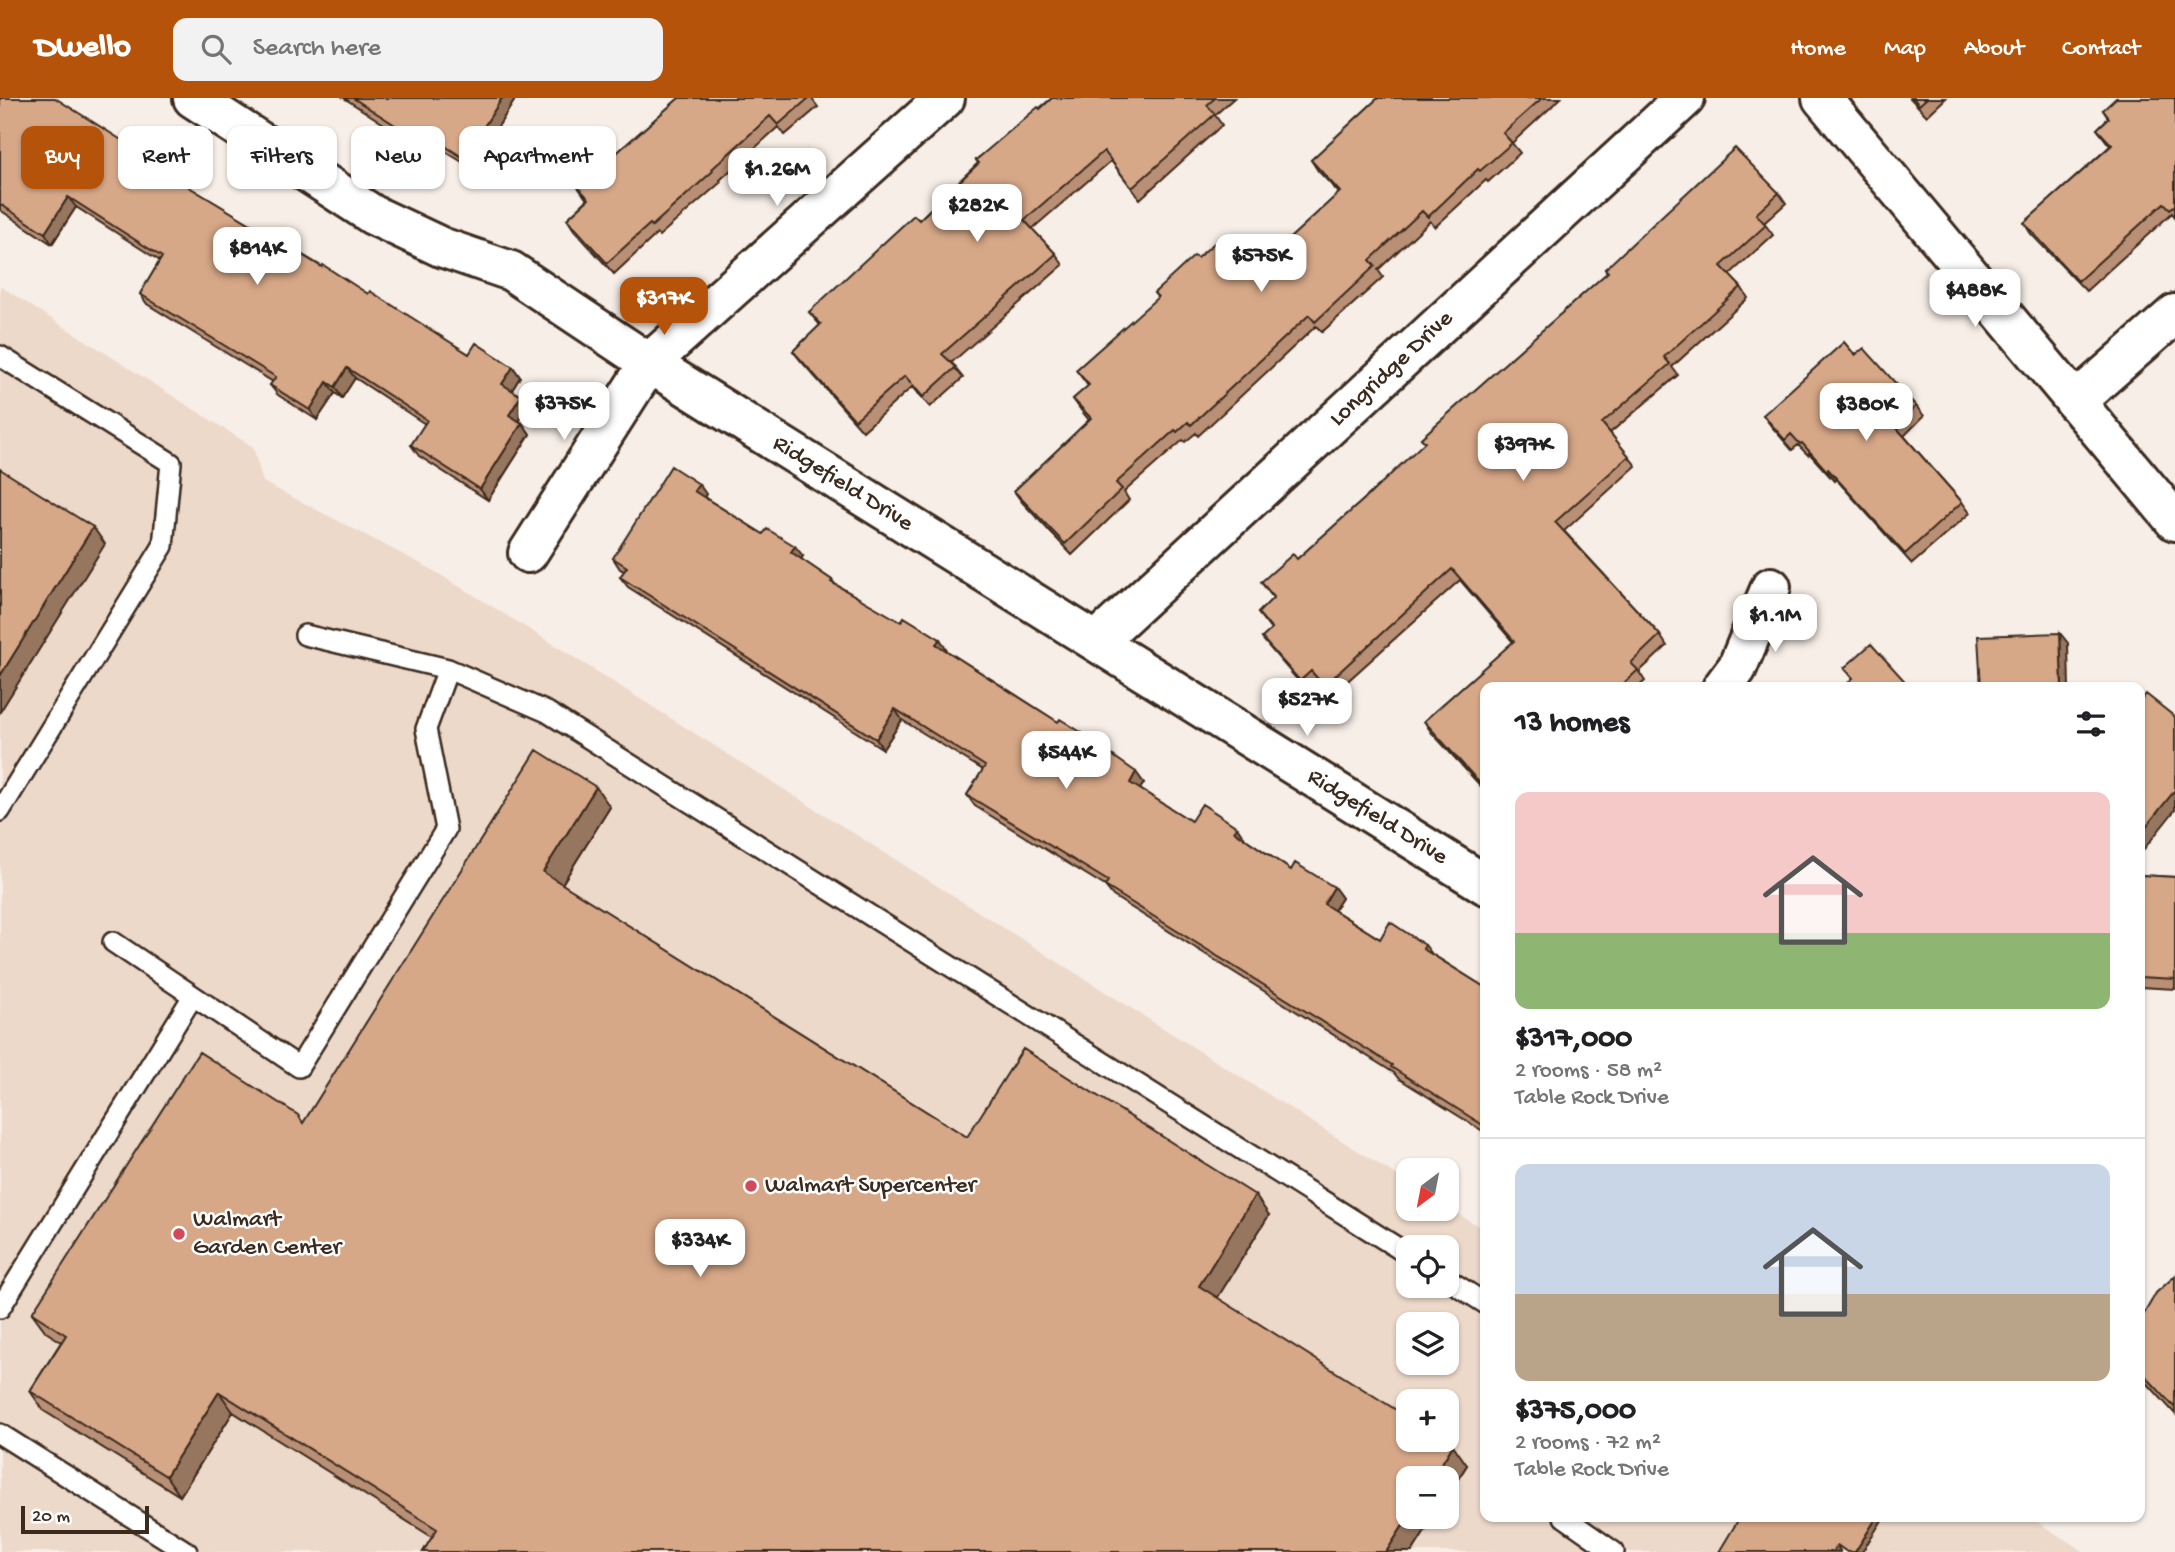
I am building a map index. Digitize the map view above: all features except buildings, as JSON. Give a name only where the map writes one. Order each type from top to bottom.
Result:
[{"type":"street","name":"Ridgefield Drive","points":[[194,98],[373,215],[440,247],[511,271],[649,363],[1480,881]]},
{"type":"street","points":[[528,553],[649,363],[945,98]]},
{"type":"street","name":"Longridge Drive","points":[[1097,641],[1685,98]]},
{"type":"street","points":[[1822,98],[2175,521]]},
{"type":"street","points":[[2075,402],[2175,314]]},
{"type":"street","points":[[1726,682],[1737,668],[1771,587]]},
{"type":"lane","points":[[0,356],[171,463],[163,546],[0,811]]},
{"type":"lane","points":[[305,635],[448,669],[547,712],[1396,1247]]},
{"type":"lane","points":[[113,942],[299,1067],[446,829],[426,729],[448,669]]},
{"type":"lane","points":[[0,1308],[194,996]]},
{"type":"lane","points":[[1459,1287],[1480,1300]]},
{"type":"lane","points":[[0,1434],[187,1552]]},
{"type":"lane","points":[[1571,1522],[1614,1552]]},
{"type":"shaded area","points":[[0,286],[253,447],[263,482],[431,569],[1396,1175],[1396,1222],[1460,1222],[1460,1215],[1480,1227],[1480,1522],[2037,1522],[2085,1552],[0,1552]]},
{"type":"place","name":"Walmart Supercenter","points":[[751,1186]]},
{"type":"place","name":"Walmart Garden Center","points":[[179,1234]]}]
